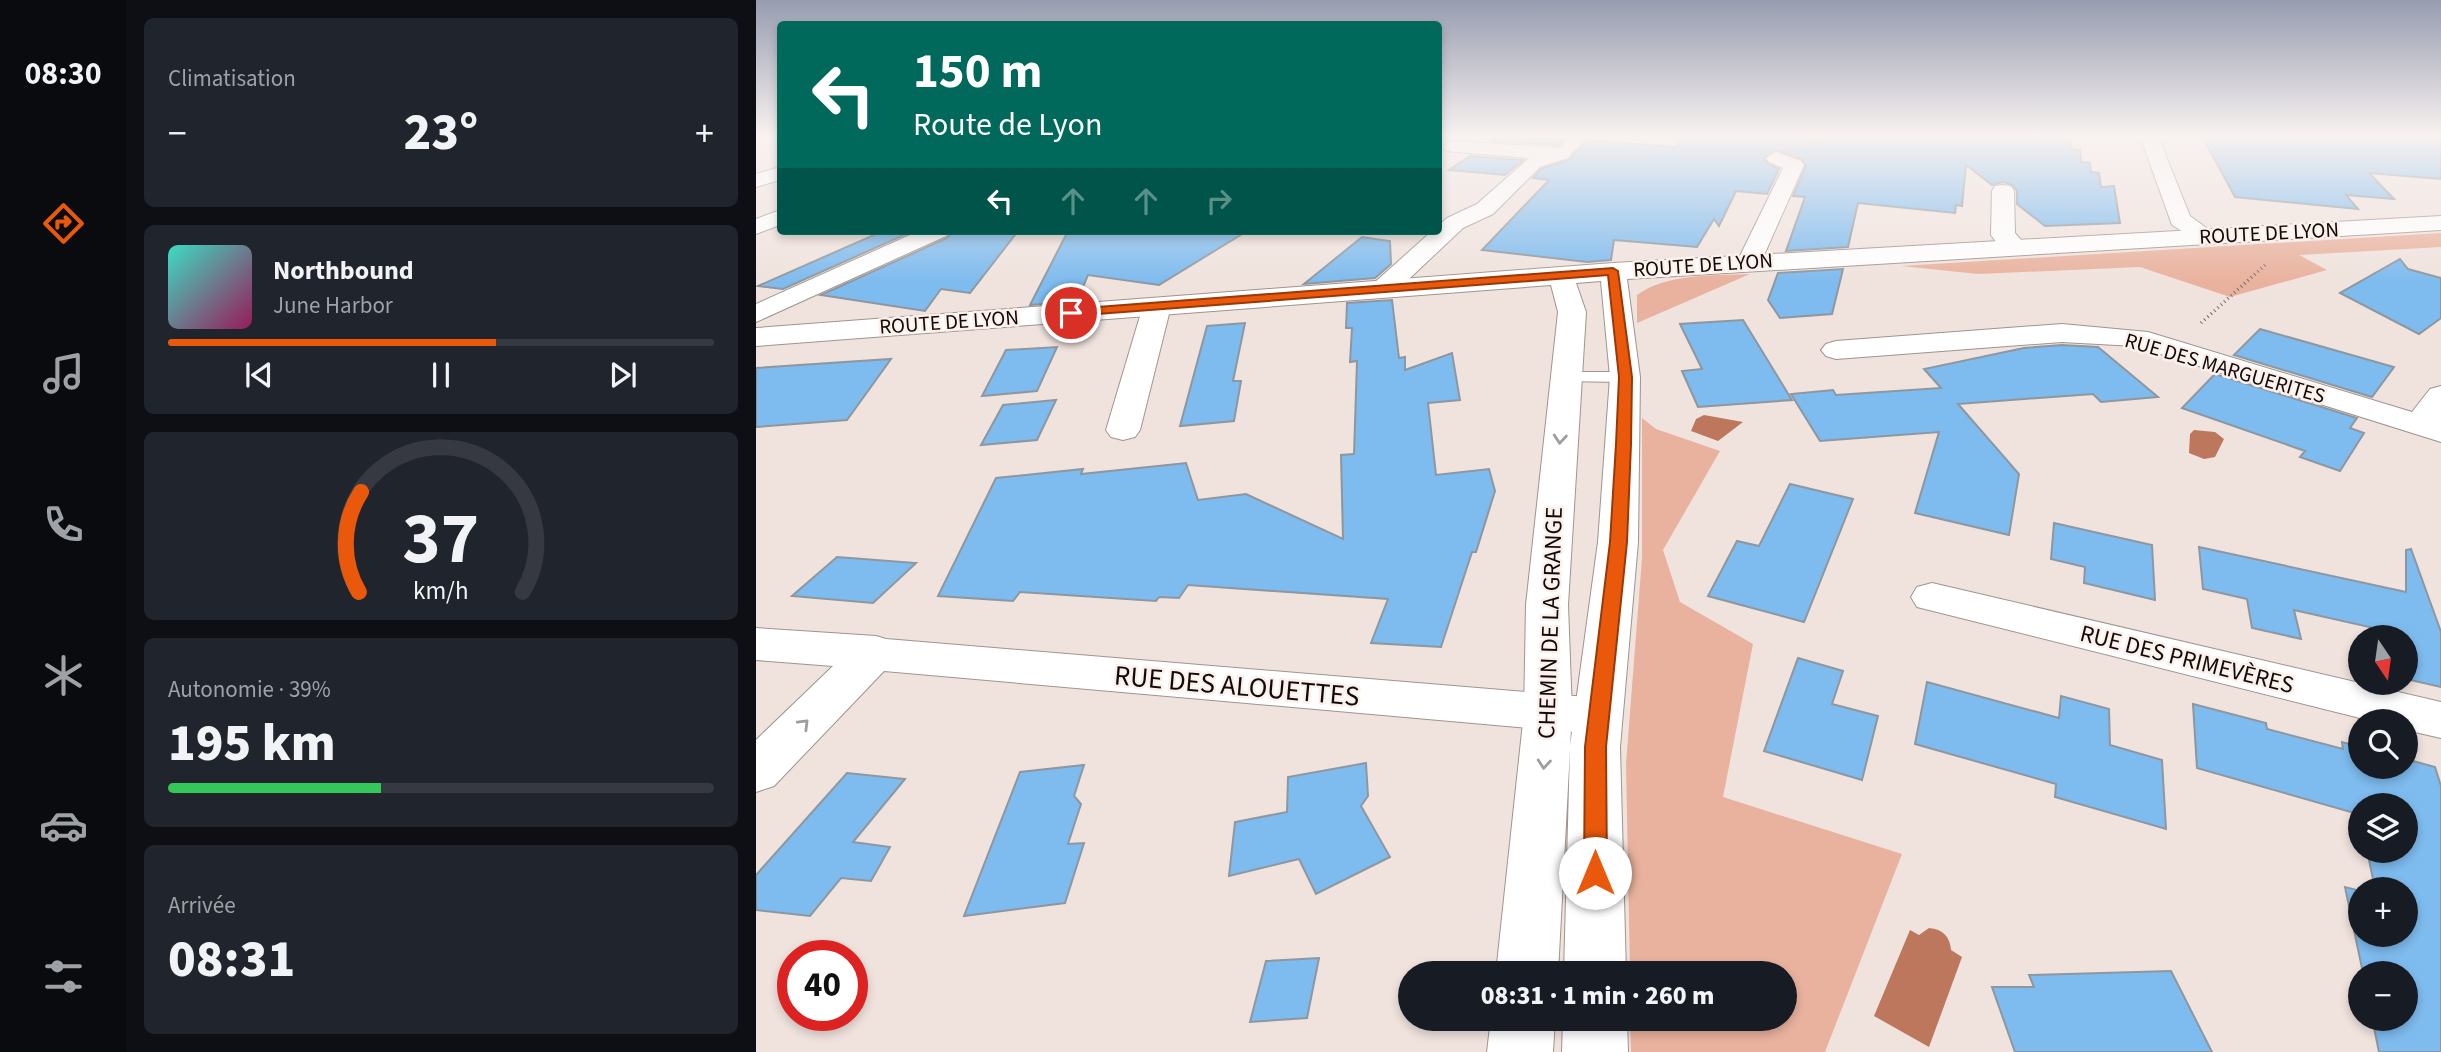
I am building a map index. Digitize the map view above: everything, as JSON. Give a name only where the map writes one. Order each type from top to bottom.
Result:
[{"type":"street","points":[[1442,235],[1455,223],[1485,209],[1510,185]]},
{"type":"street","points":[[1749,262],[1785,185]]},
{"type":"street","points":[[2167,185],[2180,220],[2207,237]]},
{"type":"street","points":[[2003,191],[2003,235],[2015,247]]},
{"type":"street","points":[[756,227],[777,218]]},
{"type":"street","name":"ROUTE DE LYON","points":[[756,337],[1613,271],[2441,223]]},
{"type":"street","points":[[756,314],[929,235]]},
{"type":"street","points":[[1383,289],[1442,235]]},
{"type":"street","name":"CHEMIN DE LA GRANGE","points":[[1595,961],[1595,747],[1618,542],[1625,377],[1613,271]]},
{"type":"street","name":"CHEMIN DE LA GRANGE","points":[[1528,961],[1548,713],[1547,605],[1572,312],[1562,275]]},
{"type":"street","points":[[1123,430],[1157,306]]},
{"type":"street","name":"RUE DES MARGUERITES","points":[[1836,349],[2062,333],[2138,338],[2430,428]]},
{"type":"street","points":[[2430,428],[2441,396]]},
{"type":"street","name":"RUE DES PRIMEVÈRES","points":[[1933,597],[2441,720]]},
{"type":"street","name":"RUE DES ALOUETTES","points":[[756,644],[876,652],[1598,716]]},
{"type":"street","points":[[756,772],[876,652]]},
{"type":"street","points":[[1520,1052],[1522,1031]]},
{"type":"street","points":[[1595,1031],[1595,1052]]},
{"type":"lane","points":[[1566,377],[1625,377]]},
{"type":"path","points":[[2172,349],[2275,258],[2239,235]]},
{"type":"shaded area","points":[[2441,233],[2441,247],[2299,255],[2327,270],[2230,297],[2140,267],[1978,274],[1901,266]]},
{"type":"shaded area","points":[[1750,274],[1637,323],[1637,295],[1649,288],[1676,279]]},
{"type":"shaded area","points":[[1704,415],[1743,422],[1718,441],[1691,431],[1696,419]]},
{"type":"shaded area","points":[[1642,418],[1656,429],[1720,451],[1663,550],[1680,602],[1753,644],[1723,797],[1902,854],[1825,1052],[1631,1052],[1630,1031],[1797,1031],[1797,961],[1630,961],[1626,764],[1642,558]]},
{"type":"shaded area","points":[[2194,430],[2215,432],[2224,439],[2215,457],[2204,459],[2189,453],[2190,434]]},
{"type":"shaded area","points":[[1929,928],[1945,934],[1951,950],[1962,957],[1929,1047],[1874,1016],[1910,930],[1919,935]]},
{"type":"building","points":[[1544,185],[1771,185],[1767,194],[1736,191],[1719,226],[1714,219],[1697,247],[1614,240],[1611,260],[1587,262],[1482,250]]},
{"type":"building","points":[[1798,185],[1964,185],[1962,206],[1956,205],[1955,213],[1858,203],[1848,247],[1786,251],[1805,197],[1793,196]]},
{"type":"building","points":[[2013,185],[2114,186],[2120,223],[2045,226],[2017,204],[2017,191]]},
{"type":"building","points":[[2229,185],[2381,185],[2394,199],[2346,195],[2358,209],[2235,197]]},
{"type":"building","points":[[874,235],[904,235],[783,289],[758,286]]},
{"type":"building","points":[[950,235],[1015,235],[970,293],[941,289],[925,311],[821,295]]},
{"type":"building","points":[[1066,235],[1240,235],[1159,285],[1088,275],[1077,301],[1030,305]]},
{"type":"building","points":[[1362,237],[1390,241],[1391,264],[1375,278],[1304,284]]},
{"type":"building","points":[[2400,259],[2408,269],[2441,278],[2441,318],[2419,334],[2340,293]]},
{"type":"building","points":[[1843,269],[1832,314],[1780,318],[1768,300],[1778,273]]},
{"type":"building","points":[[1392,300],[1399,358],[1405,357],[1405,370],[1452,353],[1460,400],[1428,403],[1436,475],[1489,469],[1495,491],[1441,647],[1371,643],[1388,599],[1188,585],[1179,598],[1159,597],[1156,601],[1020,592],[1013,601],[938,596],[996,478],[1083,469],[1081,474],[1186,463],[1198,500],[1246,494],[1343,539],[1341,455],[1354,454],[1357,361],[1350,362],[1352,328],[1346,328],[1347,303]]},
{"type":"building","points":[[1743,320],[1792,400],[1698,407],[1682,371],[1702,369],[1680,324]]},
{"type":"building","points":[[1245,323],[1233,381],[1241,381],[1234,421],[1180,426],[1207,326]]},
{"type":"building","points":[[2260,329],[2394,367],[2372,397],[2234,355]]},
{"type":"building","points":[[2062,345],[2098,347],[2158,397],[2101,402],[2093,394],[1958,404],[2019,474],[2009,535],[1915,513],[1939,432],[1820,441],[1791,394],[1833,390],[1836,395],[1941,388],[1924,369],[2024,348]]},
{"type":"building","points":[[1057,347],[1037,391],[982,396],[1006,350]]},
{"type":"building","points":[[891,359],[847,420],[756,427],[756,368]]},
{"type":"building","points":[[2215,374],[2357,418],[2350,428],[2364,433],[2340,471],[2300,457],[2305,451],[2182,408]]},
{"type":"building","points":[[1056,400],[1037,440],[981,445],[1003,405]]},
{"type":"building","points":[[1790,484],[1853,499],[1804,622],[1708,596],[1737,541],[1759,546]]},
{"type":"building","points":[[2054,523],[2152,545],[2155,600],[2084,583],[2085,567],[2051,559]]},
{"type":"building","points":[[2199,547],[2406,592],[2406,550],[2411,549],[2441,632],[2441,687],[2418,682],[2418,625],[2361,625],[2294,610],[2301,639],[2252,628],[2247,599],[2203,589]]},
{"type":"building","points":[[837,557],[916,563],[873,603],[792,596]]},
{"type":"building","points":[[1798,658],[1843,671],[1832,704],[1878,716],[1862,780],[1764,751]]},
{"type":"building","points":[[1927,682],[2059,718],[2061,696],[2109,709],[2110,745],[2162,760],[2166,829],[2055,797],[2056,784],[1915,744]]},
{"type":"building","points":[[2193,704],[2266,723],[2267,729],[2343,749],[2342,742],[2348,744],[2348,779],[2418,779],[2418,762],[2435,767],[2441,786],[2441,1052],[2379,1052],[2375,1031],[2418,1031],[2418,961],[2360,961],[2358,947],[2418,947],[2418,877],[2373,877],[2370,863],[2418,863],[2418,793],[2348,793],[2348,811],[2197,768]]},
{"type":"building","points":[[1366,763],[1368,796],[1361,806],[1390,857],[1316,894],[1299,859],[1229,876],[1235,822],[1287,812],[1288,777]]},
{"type":"building","points":[[1084,765],[1074,796],[1081,804],[1068,844],[1084,843],[1065,903],[964,916],[1020,772]]},
{"type":"building","points":[[847,773],[905,779],[853,842],[890,847],[871,881],[841,878],[810,916],[756,910],[756,875]]},
{"type":"building","points":[[1319,958],[1307,1018],[1250,1022],[1266,961]]},
{"type":"building","points":[[2171,971],[2212,1052],[2015,1052],[1992,987],[2034,987],[2029,975]]},
{"type":"route","points":[[1071,313],[1613,271],[1625,377],[1623,444],[1618,542],[1595,747],[1595,873]]}]
